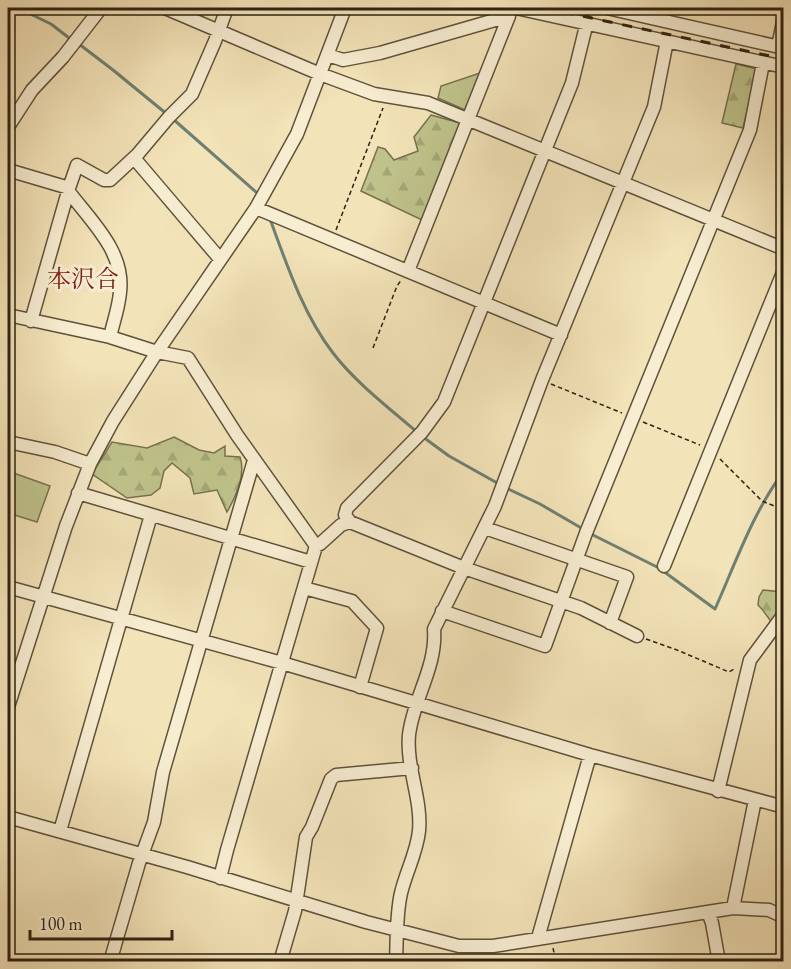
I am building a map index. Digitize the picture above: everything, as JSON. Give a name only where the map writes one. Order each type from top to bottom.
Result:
[{"type":"street","points":[[8,127],[32,90],[76,41],[101,8]]},
{"type":"street","points":[[165,8],[320,74],[374,94],[428,103],[783,249]]},
{"type":"street","points":[[31,321],[77,165],[104,180],[110,180],[134,158],[192,94],[227,8]]},
{"type":"street","points":[[8,707],[78,493],[90,464],[113,421],[157,352],[256,208],[297,134],[345,8]]},
{"type":"street","points":[[607,8],[781,47],[783,17]]},
{"type":"street","points":[[328,55],[343,60],[380,53],[514,10],[587,22],[783,67]]},
{"type":"street","points":[[408,271],[467,119],[514,10]]},
{"type":"street","points":[[587,22],[572,83],[444,402],[420,434],[347,508],[345,515],[350,522],[464,568],[581,608],[637,636]]},
{"type":"street","points":[[396,962],[401,893],[419,832],[409,738],[413,715],[435,646],[434,629],[485,528],[542,380],[654,107],[667,41]]},
{"type":"street","points":[[442,611],[545,646],[586,531],[750,130],[764,63]]},
{"type":"street","points":[[134,158],[220,259]]},
{"type":"street","points":[[8,170],[69,190],[115,254],[120,275],[120,292],[110,337]]},
{"type":"street","points":[[256,208],[561,335]]},
{"type":"street","points":[[664,566],[783,270]]},
{"type":"street","points":[[8,315],[110,337],[157,352],[188,358],[254,460],[316,546]]},
{"type":"street","points":[[8,442],[45,449],[90,464]]},
{"type":"street","points":[[110,962],[142,854],[154,822],[163,772],[254,460]]},
{"type":"street","points":[[78,493],[311,562]]},
{"type":"street","points":[[60,831],[152,515]]},
{"type":"street","points":[[220,878],[226,850],[316,546],[341,525],[350,522]]},
{"type":"street","points":[[485,528],[627,577],[610,623]]},
{"type":"street","points":[[8,587],[282,663],[590,755],[783,807]]},
{"type":"street","points":[[304,588],[352,601],[377,628],[360,687]]},
{"type":"street","points":[[718,791],[750,660],[783,614]]},
{"type":"street","points":[[538,938],[590,755]]},
{"type":"street","points":[[280,962],[297,901],[306,837],[332,779],[336,775],[412,768]]},
{"type":"street","points":[[733,908],[755,800]]},
{"type":"street","points":[[8,816],[459,946],[493,946],[733,908],[769,910],[783,917]]},
{"type":"street","points":[[769,910],[783,904]]},
{"type":"street","points":[[708,912],[719,962]]},
{"type":"path","points":[[333,240],[388,96]]},
{"type":"path","points":[[373,348],[397,286],[408,271]]},
{"type":"path","points":[[542,380],[710,449],[762,501],[783,510]]},
{"type":"path","points":[[637,636],[729,672],[750,660]]},
{"type":"path","points":[[551,936],[556,962]]},
{"type":"green space","points":[[736,64],[757,69],[743,128],[722,123]]},
{"type":"green space","points":[[480,73],[465,110],[438,98],[441,86]]},
{"type":"green space","points":[[431,115],[460,123],[422,220],[361,191],[378,147],[385,149],[394,160],[418,151],[414,137]]},
{"type":"green space","points":[[174,437],[199,450],[214,453],[225,446],[225,456],[240,457],[241,478],[227,512],[217,490],[194,494],[190,478],[172,463],[164,471],[160,488],[151,495],[127,498],[92,474],[112,442],[147,448]]},
{"type":"green space","points":[[8,471],[50,486],[37,522],[8,513]]},
{"type":"green space","points":[[763,590],[783,592],[783,653],[774,627],[758,605]]},
{"type":"waterway","points":[[18,8],[51,24],[73,41]]},
{"type":"waterway","points":[[79,44],[168,115]]},
{"type":"waterway","points":[[173,119],[257,193]]},
{"type":"waterway","points":[[270,219],[304,306],[322,338],[352,375],[418,433]]},
{"type":"waterway","points":[[423,437],[449,456],[499,484]]},
{"type":"waterway","points":[[589,533],[659,568],[715,609],[754,520],[784,471]]},
{"type":"waterway","points":[[504,487],[540,504],[583,529]]},
{"type":"railway","points":[[544,8],[784,59]]},
{"type":"district","name":"本沢合","points":[[83,278]]}]
